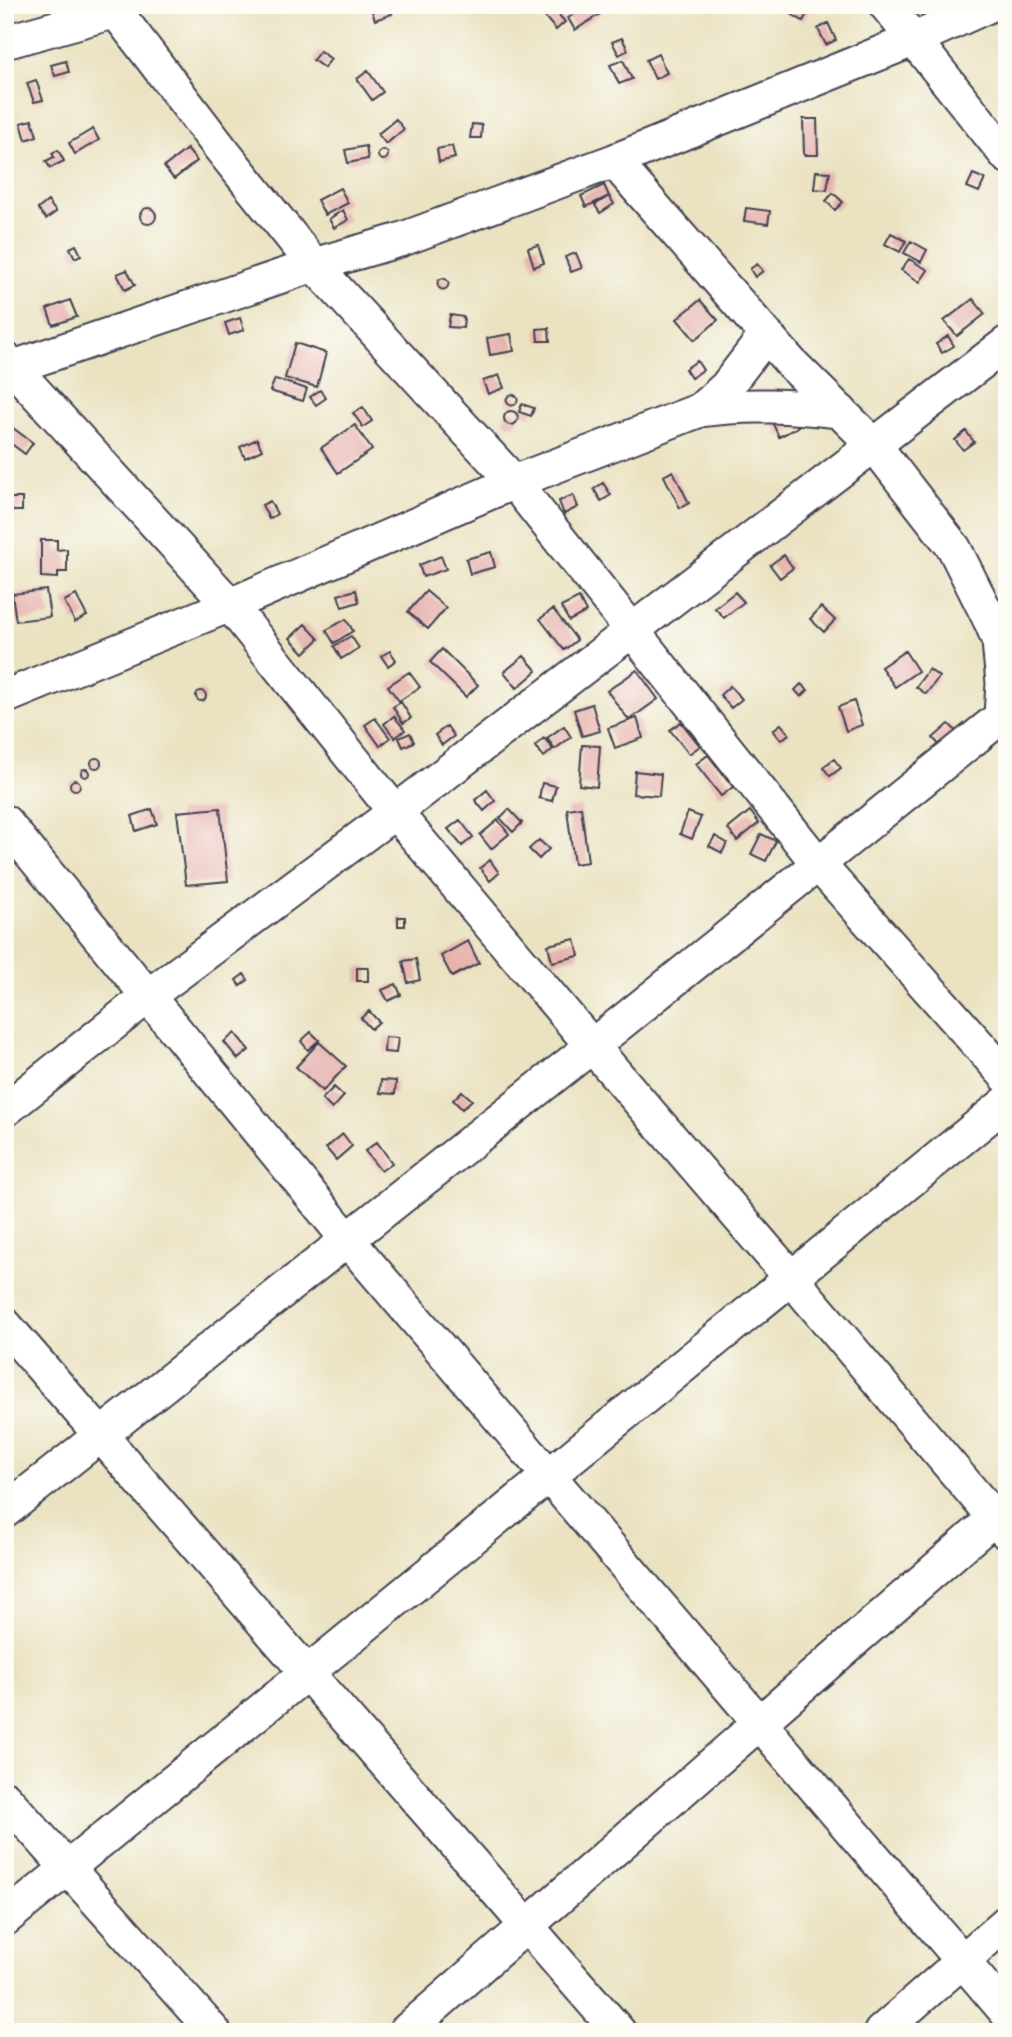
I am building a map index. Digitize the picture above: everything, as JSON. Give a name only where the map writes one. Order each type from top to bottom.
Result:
[{"type":"street","points":[[886,5],[1007,156]]},
{"type":"street","points":[[405,2032],[760,1724],[1003,1519],[592,1046],[395,812],[230,605],[7,365],[314,265],[400,240],[614,161],[915,39],[990,5]]},
{"type":"street","points":[[5,42],[114,8],[221,149],[314,265],[514,482],[819,865],[1007,1077]]},
{"type":"street","points":[[5,1511],[819,865],[1004,714],[1003,668],[999,642],[954,548],[875,446],[790,363],[614,161]]},
{"type":"street","points":[[700,410],[726,387],[766,335]]},
{"type":"street","points":[[5,1110],[148,996],[395,812],[1007,343]]},
{"type":"street","points":[[5,697],[230,605],[514,482],[700,410],[732,405],[769,404],[840,411]]},
{"type":"street","points":[[5,822],[347,1239],[1007,2013]]},
{"type":"street","points":[[5,1919],[1007,1102]]},
{"type":"street","points":[[5,1325],[619,2032]]},
{"type":"street","points":[[5,1798],[214,2032]]},
{"type":"street","points":[[881,2032],[1007,1922]]},
{"type":"building","points":[[389,5],[392,14],[375,20],[371,8]]},
{"type":"building","points":[[589,5],[595,5],[600,14],[575,30],[568,18]]},
{"type":"building","points":[[796,5],[812,5],[803,21],[791,14]]},
{"type":"building","points":[[554,9],[565,22],[556,30],[545,17]]},
{"type":"building","points":[[828,23],[836,40],[826,45],[818,29]]},
{"type":"building","points":[[622,38],[628,50],[619,55],[612,42]]},
{"type":"building","points":[[320,51],[331,59],[324,68],[313,60]]},
{"type":"building","points":[[658,54],[667,73],[655,79],[646,60]]},
{"type":"building","points":[[623,60],[632,79],[619,84],[610,65]]},
{"type":"building","points":[[66,61],[69,72],[55,76],[51,65]]},
{"type":"building","points":[[368,71],[383,92],[372,100],[357,79]]},
{"type":"building","points":[[36,80],[43,100],[34,102],[27,83]]},
{"type":"building","points":[[396,119],[404,129],[386,144],[378,134]]},
{"type":"building","points":[[803,119],[817,119],[818,155],[804,155]]},
{"type":"building","points":[[32,120],[37,136],[26,140],[21,123]]},
{"type":"building","points":[[472,124],[482,125],[481,138],[470,138]]},
{"type":"building","points":[[93,129],[99,140],[75,154],[69,143]]},
{"type":"building","points":[[366,146],[368,159],[348,163],[345,150]]},
{"type":"building","points":[[452,146],[455,158],[439,162],[437,149]]},
{"type":"building","points":[[187,149],[197,161],[174,179],[164,167]]},
{"type":"building","points":[[58,150],[64,161],[50,168],[46,161],[54,157],[52,153]]},
{"type":"building","points":[[383,150],[387,151],[387,159],[383,160],[379,159],[378,155],[379,151]]},
{"type":"building","points":[[816,171],[830,172],[827,190],[814,189]]},
{"type":"building","points":[[973,174],[985,179],[979,192],[967,187]]},
{"type":"building","points":[[604,185],[609,196],[586,207],[581,196]]},
{"type":"building","points":[[340,188],[348,203],[325,215],[317,200]]},
{"type":"building","points":[[833,193],[843,202],[835,210],[826,201]]},
{"type":"building","points":[[609,196],[614,204],[600,213],[595,205]]},
{"type":"building","points":[[48,201],[56,212],[46,219],[38,209]]},
{"type":"building","points":[[148,208],[156,216],[148,224],[140,216]]},
{"type":"building","points":[[746,208],[770,211],[768,224],[744,221]]},
{"type":"building","points":[[343,210],[348,220],[334,228],[329,219]]},
{"type":"building","points":[[1007,229],[1007,245],[999,237]]},
{"type":"building","points":[[891,233],[906,241],[900,252],[885,244]]},
{"type":"building","points":[[911,241],[927,250],[921,262],[904,253]]},
{"type":"building","points":[[76,245],[81,255],[75,258],[70,248]]},
{"type":"building","points":[[538,245],[544,263],[534,267],[528,248]]},
{"type":"building","points":[[576,253],[582,268],[571,272],[565,257]]},
{"type":"building","points":[[909,259],[928,270],[920,282],[901,270]]},
{"type":"building","points":[[757,264],[763,271],[755,277],[750,269]]},
{"type":"building","points":[[127,270],[135,285],[125,290],[117,274]]},
{"type":"building","points":[[443,278],[449,284],[443,290],[437,284]]},
{"type":"building","points":[[973,299],[985,314],[957,336],[944,321]]},
{"type":"building","points":[[70,300],[77,317],[53,325],[47,309]]},
{"type":"building","points":[[700,300],[718,320],[695,340],[677,319]]},
{"type":"building","points":[[450,315],[464,317],[463,328],[448,327]]},
{"type":"building","points":[[240,318],[244,330],[229,335],[225,323]]},
{"type":"building","points":[[549,328],[550,341],[538,341],[537,329]]},
{"type":"building","points":[[511,334],[514,351],[490,355],[487,338]]},
{"type":"building","points":[[948,336],[954,346],[942,353],[936,344]]},
{"type":"building","points":[[295,343],[326,353],[317,387],[285,378]]},
{"type":"building","points":[[697,361],[703,370],[691,378],[685,369]]},
{"type":"building","points":[[499,375],[504,388],[488,394],[483,381]]},
{"type":"building","points":[[275,379],[307,389],[303,401],[270,391]]},
{"type":"building","points":[[320,390],[326,398],[316,405],[310,397]]},
{"type":"building","points":[[512,394],[518,400],[512,406],[506,400]]},
{"type":"building","points":[[522,404],[534,408],[531,416],[519,412]]},
{"type":"building","points":[[363,407],[372,421],[363,427],[353,413]]},
{"type":"building","points":[[511,411],[516,413],[516,423],[511,425],[506,423],[504,418],[506,413]]},
{"type":"building","points":[[792,415],[798,427],[779,437],[773,424]]},
{"type":"building","points":[[355,425],[372,450],[338,473],[321,448]]},
{"type":"building","points":[[13,428],[33,443],[25,454],[5,439]]},
{"type":"building","points":[[966,431],[974,442],[963,450],[955,440]]},
{"type":"building","points":[[257,439],[262,450],[245,458],[240,447]]},
{"type":"building","points":[[673,471],[689,503],[680,508],[664,476]]},
{"type":"building","points":[[603,483],[611,495],[601,501],[594,489]]},
{"type":"building","points":[[573,495],[578,507],[564,514],[559,501]]},
{"type":"building","points":[[5,498],[22,498],[22,511],[5,511]]},
{"type":"building","points":[[270,501],[277,514],[269,519],[262,505]]},
{"type":"building","points":[[41,540],[57,540],[57,550],[67,549],[67,572],[58,572],[58,578],[41,577]]},
{"type":"building","points":[[491,552],[495,567],[470,574],[466,559]]},
{"type":"building","points":[[784,555],[793,568],[780,578],[770,565]]},
{"type":"building","points":[[441,556],[446,569],[423,577],[419,565]]},
{"type":"building","points":[[46,590],[50,617],[16,621],[12,594]]},
{"type":"building","points":[[356,590],[359,602],[342,607],[338,595]]},
{"type":"building","points":[[426,591],[446,608],[428,629],[408,612]]},
{"type":"building","points":[[735,592],[744,602],[724,618],[715,608]]},
{"type":"building","points":[[76,595],[87,616],[75,622],[64,601]]},
{"type":"building","points":[[579,598],[586,612],[569,621],[561,607]]},
{"type":"building","points":[[821,607],[835,620],[824,632],[810,619]]},
{"type":"building","points":[[553,609],[577,640],[564,650],[540,619]]},
{"type":"building","points":[[346,619],[353,631],[334,643],[326,630]]},
{"type":"building","points":[[305,624],[319,639],[304,653],[290,638]]},
{"type":"building","points":[[351,636],[359,648],[341,659],[334,646]]},
{"type":"building","points":[[442,649],[478,685],[466,697],[430,662]]},
{"type":"building","points":[[390,651],[396,660],[388,666],[381,656]]},
{"type":"building","points":[[905,651],[918,671],[895,687],[881,667]]},
{"type":"building","points":[[524,656],[537,671],[517,688],[504,672]]},
{"type":"building","points":[[929,669],[939,677],[926,694],[916,687]]},
{"type":"building","points":[[637,670],[658,699],[629,720],[607,691]]},
{"type":"building","points":[[409,672],[420,687],[399,701],[388,686]]},
{"type":"building","points":[[801,684],[808,690],[801,697],[795,690]]},
{"type":"building","points":[[730,686],[742,699],[731,708],[720,695]]},
{"type":"building","points":[[201,691],[205,692],[205,700],[201,701],[197,700],[196,696],[197,692]]},
{"type":"building","points":[[854,701],[862,725],[846,731],[838,707]]},
{"type":"building","points":[[401,702],[411,718],[403,723],[393,707]]},
{"type":"building","points":[[592,704],[600,731],[582,736],[574,710]]},
{"type":"building","points":[[394,716],[405,730],[395,738],[384,724]]},
{"type":"building","points":[[375,718],[390,738],[380,746],[365,725]]},
{"type":"building","points":[[637,718],[643,738],[615,748],[608,728]]},
{"type":"building","points":[[681,722],[700,746],[689,754],[670,730]]},
{"type":"building","points":[[781,724],[789,734],[781,740],[773,730]]},
{"type":"building","points":[[949,724],[959,734],[943,749],[933,738]]},
{"type":"building","points":[[447,726],[454,736],[442,745],[435,735]]},
{"type":"building","points":[[564,726],[571,737],[555,749],[547,738]]},
{"type":"building","points":[[410,733],[414,742],[403,747],[399,738]]},
{"type":"building","points":[[544,738],[553,749],[544,757],[535,746]]},
{"type":"building","points":[[582,745],[600,746],[597,787],[579,785]]},
{"type":"building","points":[[708,755],[733,787],[721,796],[696,764]]},
{"type":"building","points":[[96,758],[101,763],[96,768],[91,763]]},
{"type":"building","points":[[834,759],[841,768],[830,776],[823,767]]},
{"type":"building","points":[[85,769],[89,773],[85,777],[81,773]]},
{"type":"building","points":[[635,771],[661,774],[659,796],[633,794]]},
{"type":"building","points":[[75,780],[79,781],[79,789],[75,790],[71,789],[70,785],[71,781]]},
{"type":"building","points":[[542,783],[556,786],[552,801],[539,798]]},
{"type":"building","points":[[487,790],[495,801],[484,811],[475,800]]},
{"type":"building","points":[[581,807],[588,862],[574,864],[567,809]]},
{"type":"building","points":[[220,808],[228,881],[186,885],[177,812]]},
{"type":"building","points":[[152,809],[157,824],[136,831],[132,816]]},
{"type":"building","points":[[509,809],[522,823],[513,832],[500,818]]},
{"type":"building","points":[[750,811],[759,823],[737,841],[728,829]]},
{"type":"building","points":[[688,812],[701,817],[692,839],[680,834]]},
{"type":"building","points":[[460,820],[473,837],[462,846],[448,829]]},
{"type":"building","points":[[498,820],[509,834],[491,849],[480,835]]},
{"type":"building","points":[[761,834],[776,841],[766,861],[751,854]]},
{"type":"building","points":[[715,836],[727,843],[722,853],[709,846]]},
{"type":"building","points":[[539,840],[549,849],[539,859],[529,849]]},
{"type":"building","points":[[490,860],[499,873],[490,881],[480,868]]},
{"type":"building","points":[[398,917],[405,917],[405,926],[398,926]]},
{"type":"building","points":[[575,939],[579,956],[552,962],[548,945]]},
{"type":"building","points":[[468,941],[479,963],[452,977],[441,956]]},
{"type":"building","points":[[416,959],[420,980],[408,983],[403,961]]},
{"type":"building","points":[[357,968],[368,968],[368,981],[357,981]]},
{"type":"building","points":[[244,974],[248,980],[240,986],[236,980]]},
{"type":"building","points":[[396,984],[401,995],[388,1001],[382,990]]},
{"type":"building","points":[[369,1011],[379,1022],[371,1029],[361,1018]]},
{"type":"building","points":[[311,1032],[319,1040],[308,1050],[301,1041]]},
{"type":"building","points":[[235,1033],[249,1050],[238,1059],[224,1042]]},
{"type":"building","points":[[385,1037],[398,1038],[396,1053],[384,1052]]},
{"type":"building","points":[[319,1042],[346,1066],[323,1091],[296,1067]]},
{"type":"building","points":[[381,1080],[396,1081],[395,1094],[380,1093]]},
{"type":"building","points":[[334,1087],[344,1096],[332,1109],[322,1099]]},
{"type":"building","points":[[462,1091],[472,1100],[462,1109],[453,1100]]},
{"type":"building","points":[[343,1134],[352,1146],[336,1160],[326,1148]]},
{"type":"building","points":[[377,1142],[392,1163],[381,1171],[365,1151]]}]
